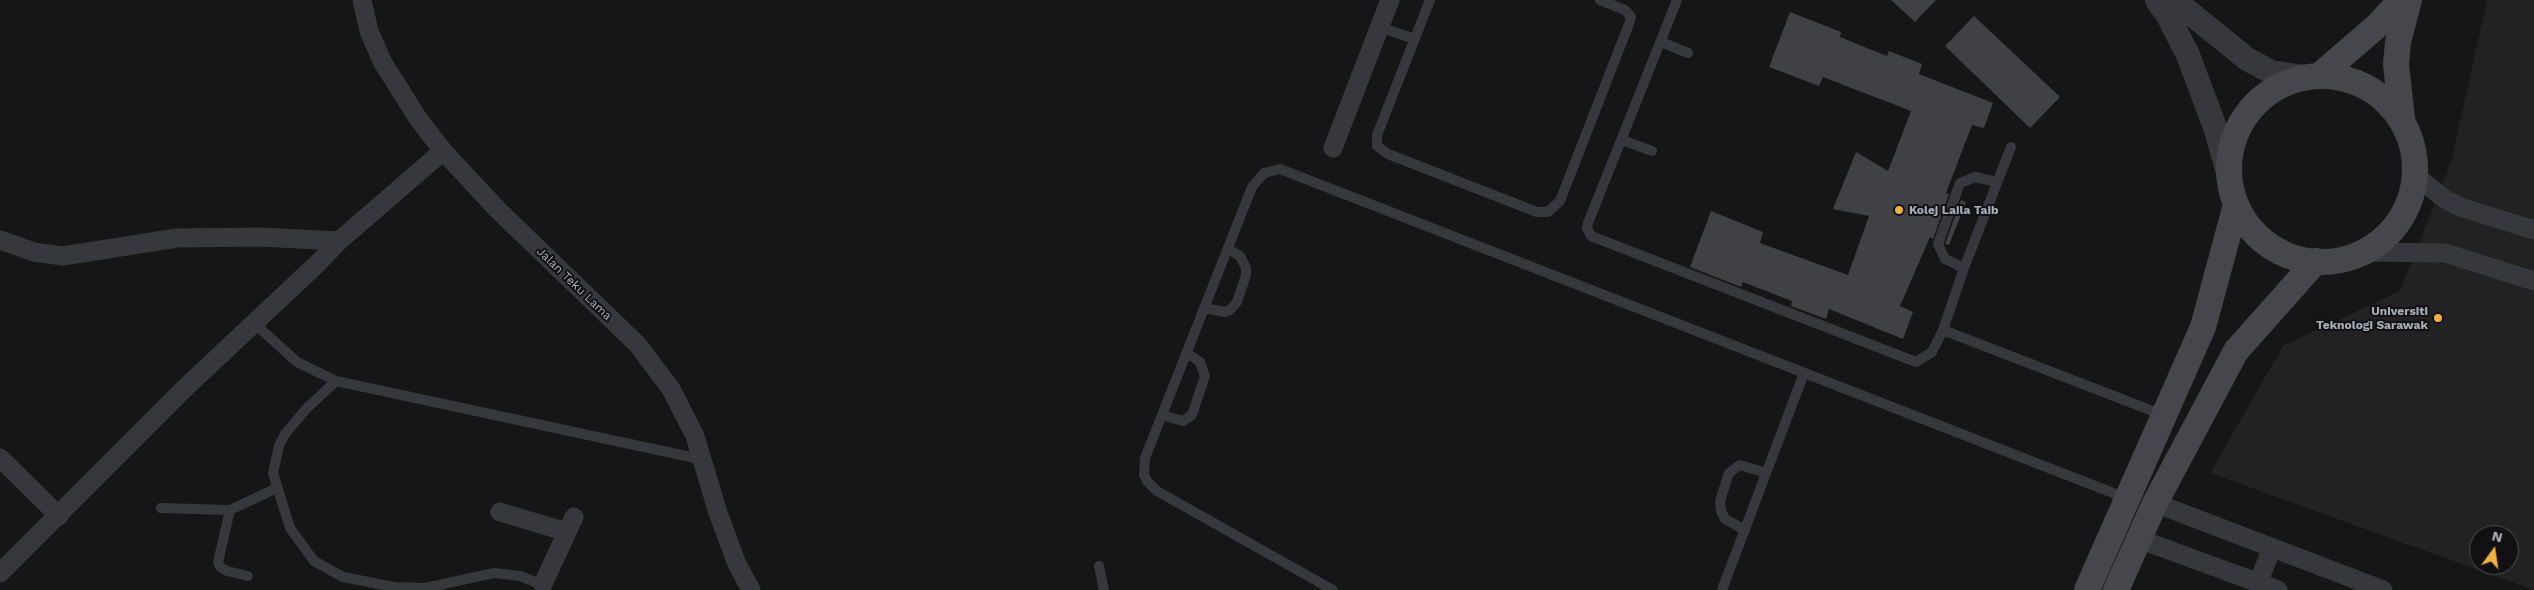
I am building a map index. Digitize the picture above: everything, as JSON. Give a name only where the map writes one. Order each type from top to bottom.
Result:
[{"type":"main road","points":[[2401,0],[2378,25],[2312,76],[2278,86],[2255,104],[2238,127],[2230,155],[2230,180],[2236,205],[2249,227],[2268,244],[2290,256],[2316,261],[2341,260],[2365,252],[2391,232],[2408,206],[2416,176],[2413,146],[2402,120],[2396,64],[2398,42],[2408,0]]},
{"type":"main road","points":[[2312,76],[2352,80],[2380,95],[2402,120]]},
{"type":"main road","points":[[2087,590],[2203,327],[2236,205]]},
{"type":"main road","points":[[2116,590],[2156,503],[2236,351],[2316,261]]},
{"type":"street","name":"Jalan Teku Lama","points":[[362,0],[369,31],[382,61],[418,117],[443,151],[498,210],[638,345],[671,389],[695,436],[700,459],[737,564],[751,590]]},
{"type":"street","points":[[1333,148],[1390,0]]},
{"type":"street","points":[[2157,0],[2167,14],[2188,55],[2216,130],[2230,180]]},
{"type":"street","points":[[2174,0],[2247,59],[2271,72],[2312,76]]},
{"type":"street","points":[[0,573],[184,389],[339,241],[443,151]]},
{"type":"street","points":[[2416,176],[2446,200],[2534,230]]},
{"type":"street","points":[[0,240],[34,252],[63,256],[177,238],[260,237],[339,241]]},
{"type":"street","points":[[2365,252],[2445,254],[2534,281]]},
{"type":"street","points":[[0,458],[59,516]]},
{"type":"street","points":[[2156,503],[2383,590]]},
{"type":"street","points":[[500,512],[570,524],[546,587]]},
{"type":"street","points":[[2139,539],[2278,590]]},
{"type":"street","points":[[2258,583],[2272,548]]},
{"type":"lane","points":[[1430,0],[1377,135],[1377,146],[1396,158],[1538,212],[1548,212],[1560,201],[1629,24],[1631,17],[1625,10],[1600,0]]},
{"type":"lane","points":[[1677,0],[1587,228],[1592,236],[1916,362],[1932,352],[1942,330],[2011,147]]},
{"type":"lane","points":[[1379,27],[1415,39]]},
{"type":"lane","points":[[1660,42],[1688,53]]},
{"type":"lane","points":[[1622,140],[1652,151]]},
{"type":"lane","points":[[1334,590],[1152,486],[1144,475],[1143,466],[1162,416],[1257,179],[1264,173],[1280,169],[2127,498]]},
{"type":"lane","points":[[1964,268],[1945,259],[1938,244],[1960,183],[1976,176],[1997,182]]},
{"type":"lane","points":[[1204,308],[1225,312],[1237,302],[1246,275],[1246,268],[1240,256],[1228,249]]},
{"type":"lane","points":[[254,323],[297,362],[336,381],[700,459]]},
{"type":"lane","points":[[1942,330],[2163,415]]},
{"type":"lane","points":[[1162,416],[1184,421],[1192,415],[1205,376],[1200,362],[1187,353]]},
{"type":"lane","points":[[1722,590],[1804,373]]},
{"type":"lane","points":[[336,381],[306,409],[285,434],[275,460],[273,473],[276,488],[290,528],[314,561],[343,577],[394,589],[425,588],[494,572],[520,576],[546,587]]},
{"type":"lane","points":[[1745,530],[1725,519],[1721,511],[1720,501],[1729,473],[1740,465],[1766,473]]},
{"type":"lane","points":[[161,508],[230,510],[276,488]]},
{"type":"lane","points":[[230,510],[218,562],[220,567],[227,571],[248,576]]},
{"type":"lane","points":[[1099,566],[1104,590]]},
{"type":"shaded area","name":"Universiti Teknologi Sarawak","points":[[2487,0],[2534,0],[2534,590],[2492,575],[2519,575],[2519,525],[2469,525],[2469,567],[2210,473],[2283,346],[2400,291],[2451,162]]},
{"type":"building","points":[[1891,0],[1936,0],[1915,22]]},
{"type":"building","points":[[1790,12],[1841,32],[1840,37],[1887,56],[1889,51],[1922,64],[1919,74],[1993,103],[1984,128],[1972,125],[1946,193],[1949,194],[1933,239],[1930,237],[1900,306],[1913,312],[1903,339],[1829,309],[1826,319],[1791,306],[1792,301],[1743,282],[1741,287],[1690,267],[1711,211],[1763,232],[1760,243],[1848,275],[1869,216],[1833,209],[1856,152],[1888,171],[1911,111],[1823,77],[1819,86],[1769,67]]},
{"type":"building","points":[[1974,16],[2060,97],[2030,128],[1945,46]]},
{"type":"building","points":[[1961,200],[1966,202],[1949,245],[1945,244]]},
{"type":"place","name":"Kolej Laila Taib","points":[[1899,210]]},
{"type":"place","name":"Universiti Teknologi Sarawak","points":[[2438,318]]}]
